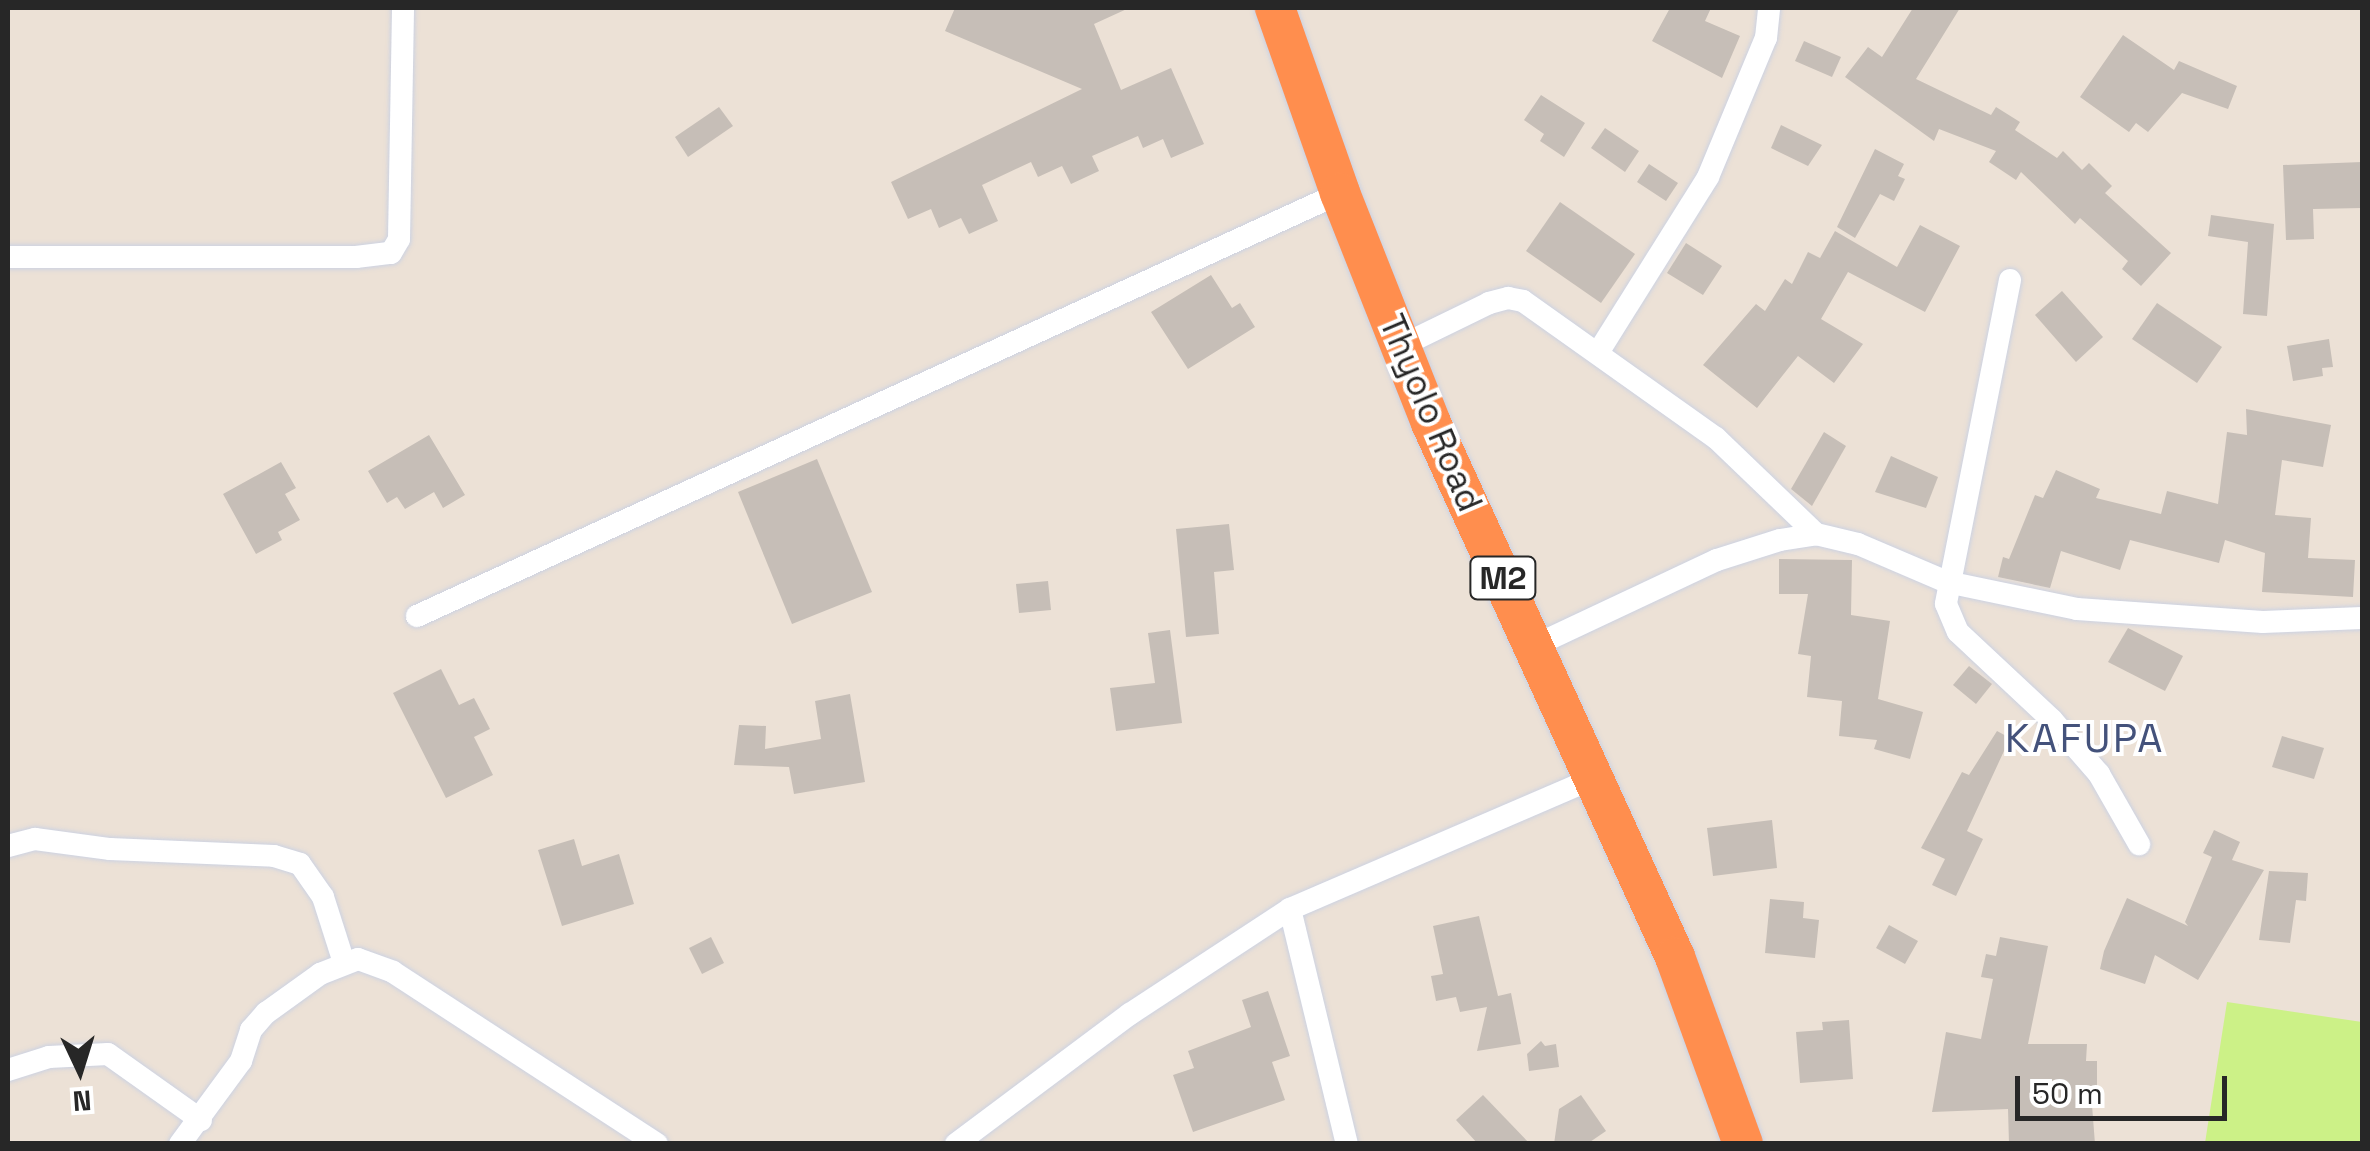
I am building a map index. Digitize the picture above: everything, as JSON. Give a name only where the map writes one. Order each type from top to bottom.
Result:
[{"type":"highway","name":"Thyolo Road","points":[[1275,8],[1340,193],[1401,346],[1675,957],[1744,1144]]},
{"type":"street","points":[[8,257],[356,257],[391,253],[399,238],[404,8]]},
{"type":"street","points":[[1599,351],[1708,176],[1766,38],[1769,8]]},
{"type":"street","points":[[417,616],[1340,193]]},
{"type":"street","points":[[2010,280],[1947,582],[1946,604],[1958,632],[2052,720],[2099,774],[2139,844]]},
{"type":"street","points":[[1401,346],[1508,298],[1540,311],[1716,438],[1816,534]]},
{"type":"street","points":[[1534,646],[1717,560],[1816,534],[1858,544],[1947,582],[2077,609],[2162,618],[2362,618]]},
{"type":"street","points":[[956,1144],[1130,1014],[1290,908],[1592,779]]},
{"type":"street","points":[[8,846],[35,840],[110,849],[274,856],[300,864],[323,897],[344,962]]},
{"type":"street","points":[[1290,908],[1346,1144]]},
{"type":"street","points":[[180,1144],[202,1120],[240,1062],[251,1030],[266,1013],[320,974],[358,959],[393,972],[657,1144]]},
{"type":"street","points":[[8,1070],[49,1056],[108,1054],[202,1120]]},
{"type":"green space","points":[[2227,1002],[2362,1022],[2362,1143],[2205,1143]]},
{"type":"building","points":[[955,8],[1129,8],[1094,24],[1121,90],[1171,68],[1204,144],[1171,158],[1163,139],[1143,148],[1138,136],[1092,156],[1099,171],[1071,184],[1062,166],[1038,177],[1031,162],[982,185],[998,221],[969,234],[961,218],[939,228],[931,209],[908,219],[891,182],[1082,89],[945,31]]},
{"type":"building","points":[[1670,8],[1711,8],[1705,21],[1740,36],[1722,78],[1652,41]]},
{"type":"building","points":[[1913,8],[1960,8],[1916,79],[1991,115],[1996,107],[2020,122],[2015,130],[2057,158],[2063,151],[2082,170],[2089,163],[2112,186],[2105,193],[2171,253],[2141,286],[2122,269],[2128,261],[2080,218],[2075,224],[2021,172],[2016,180],[1989,162],[1996,151],[1939,129],[1934,141],[1845,77],[1868,47],[1882,57]]},
{"type":"building","points":[[2123,35],[2174,70],[2179,61],[2237,86],[2228,109],[2182,93],[2148,132],[2136,123],[2129,132],[2080,97]]},
{"type":"building","points":[[1804,41],[1841,57],[1832,77],[1795,61]]},
{"type":"building","points":[[1541,95],[1585,123],[1564,157],[1540,141],[1544,134],[1524,120]]},
{"type":"building","points":[[719,107],[733,126],[688,157],[675,137]]},
{"type":"building","points":[[1781,125],[1822,145],[1808,166],[1771,148]]},
{"type":"building","points":[[1605,128],[1639,151],[1625,172],[1591,148]]},
{"type":"building","points":[[1875,149],[1904,164],[1898,176],[1905,179],[1894,201],[1880,194],[1855,238],[1837,227]]},
{"type":"building","points":[[2362,162],[2362,208],[2313,209],[2314,239],[2286,240],[2283,165]]},
{"type":"building","points":[[1649,164],[1678,183],[1666,201],[1637,182]]},
{"type":"building","points":[[1560,202],[1635,254],[1601,303],[1526,251]]},
{"type":"building","points":[[2211,215],[2274,224],[2267,316],[2243,314],[2248,242],[2208,236]]},
{"type":"building","points":[[1920,225],[1960,246],[1925,312],[1848,272],[1821,319],[1863,344],[1834,383],[1798,356],[1757,408],[1703,365],[1756,304],[1765,311],[1785,279],[1792,284],[1808,252],[1820,258],[1835,231],[1897,267]]},
{"type":"building","points":[[1686,243],[1722,266],[1703,295],[1667,273]]},
{"type":"building","points":[[1211,275],[1232,308],[1240,303],[1255,327],[1188,369],[1151,312]]},
{"type":"building","points":[[2062,291],[2103,337],[2076,362],[2035,315]]},
{"type":"building","points":[[2157,303],[2222,347],[2197,383],[2132,339]]},
{"type":"building","points":[[2329,339],[2333,367],[2322,368],[2323,376],[2293,381],[2287,346]]},
{"type":"building","points":[[2246,409],[2331,425],[2323,467],[2282,460],[2275,515],[2311,518],[2308,558],[2355,560],[2353,597],[2262,592],[2265,553],[2225,540],[2219,563],[2130,540],[2120,570],[2061,551],[2050,588],[1998,577],[2003,557],[2009,559],[2035,495],[2043,498],[2056,470],[2100,489],[2096,498],[2161,514],[2167,491],[2218,504],[2227,432],[2247,435]]},
{"type":"building","points":[[1824,432],[1846,446],[1812,506],[1791,489]]},
{"type":"building","points":[[429,435],[465,495],[443,508],[434,492],[405,509],[397,497],[387,503],[368,471]]},
{"type":"building","points":[[1891,456],[1938,477],[1926,508],[1875,492]]},
{"type":"building","points":[[817,459],[872,592],[792,624],[738,492]]},
{"type":"building","points":[[281,462],[296,488],[285,494],[300,520],[278,532],[282,540],[256,554],[223,494]]},
{"type":"building","points":[[1229,524],[1234,570],[1214,572],[1219,634],[1186,637],[1176,529]]},
{"type":"building","points":[[1779,559],[1852,560],[1851,615],[1890,621],[1878,699],[1923,712],[1910,759],[1874,749],[1877,740],[1839,736],[1842,701],[1807,697],[1811,656],[1798,654],[1808,594],[1779,594]]},
{"type":"building","points":[[1048,581],[1051,610],[1019,613],[1016,584]]},
{"type":"building","points":[[2128,628],[2183,656],[2165,691],[2108,662]]},
{"type":"building","points":[[1170,630],[1182,723],[1116,731],[1110,688],[1155,683],[1148,633]]},
{"type":"building","points":[[1969,666],[1992,684],[1976,704],[1953,685]]},
{"type":"building","points":[[441,669],[459,705],[474,698],[490,729],[474,737],[493,775],[446,798],[393,693]]},
{"type":"building","points":[[850,694],[865,782],[794,794],[789,767],[734,765],[739,725],[766,726],[765,749],[821,739],[815,701]]},
{"type":"building","points":[[1997,731],[2010,738],[1967,831],[1983,839],[1956,896],[1932,885],[1945,859],[1921,848],[1962,772],[1969,775]]},
{"type":"building","points":[[2282,736],[2324,748],[2314,779],[2272,767]]},
{"type":"building","points":[[1772,820],[1777,868],[1713,876],[1707,828]]},
{"type":"building","points":[[2214,830],[2240,842],[2232,860],[2264,870],[2198,980],[2155,955],[2145,984],[2100,969],[2127,898],[2188,926],[2185,922],[2212,857],[2203,853]]},
{"type":"building","points":[[574,839],[582,866],[619,854],[634,904],[562,926],[538,850]]},
{"type":"building","points":[[2269,871],[2308,873],[2306,901],[2296,900],[2290,943],[2259,940]]},
{"type":"building","points":[[1770,899],[1804,902],[1803,918],[1819,920],[1815,958],[1765,953]]},
{"type":"building","points":[[1479,916],[1498,996],[1511,993],[1521,1044],[1477,1051],[1487,1007],[1460,1012],[1456,997],[1436,1001],[1431,976],[1443,974],[1433,926]]},
{"type":"building","points":[[1889,925],[1918,941],[1905,964],[1876,948]]},
{"type":"building","points":[[711,937],[724,963],[702,974],[689,948]]},
{"type":"building","points":[[2000,937],[2048,946],[2028,1044],[2087,1044],[2086,1061],[2097,1061],[2097,1092],[2091,1092],[2095,1144],[2009,1144],[2008,1109],[1932,1112],[1946,1032],[1981,1039],[1993,979],[1981,977],[1986,954],[1996,956]]},
{"type":"building","points":[[1268,991],[1290,1056],[1272,1062],[1285,1100],[1193,1132],[1173,1075],[1194,1068],[1188,1051],[1251,1027],[1242,1000]]},
{"type":"building","points":[[1849,1020],[1853,1079],[1800,1083],[1796,1032],[1823,1030],[1822,1022]]},
{"type":"building","points":[[1541,1041],[1545,1046],[1556,1044],[1559,1067],[1529,1071],[1527,1054]]},
{"type":"building","points":[[1483,1095],[1530,1144],[1478,1144],[1456,1120]]},
{"type":"building","points":[[1581,1095],[1606,1131],[1587,1144],[1554,1144],[1559,1109]]},
{"type":"district","name":"KAFUPA","points":[[2085,739]]}]
